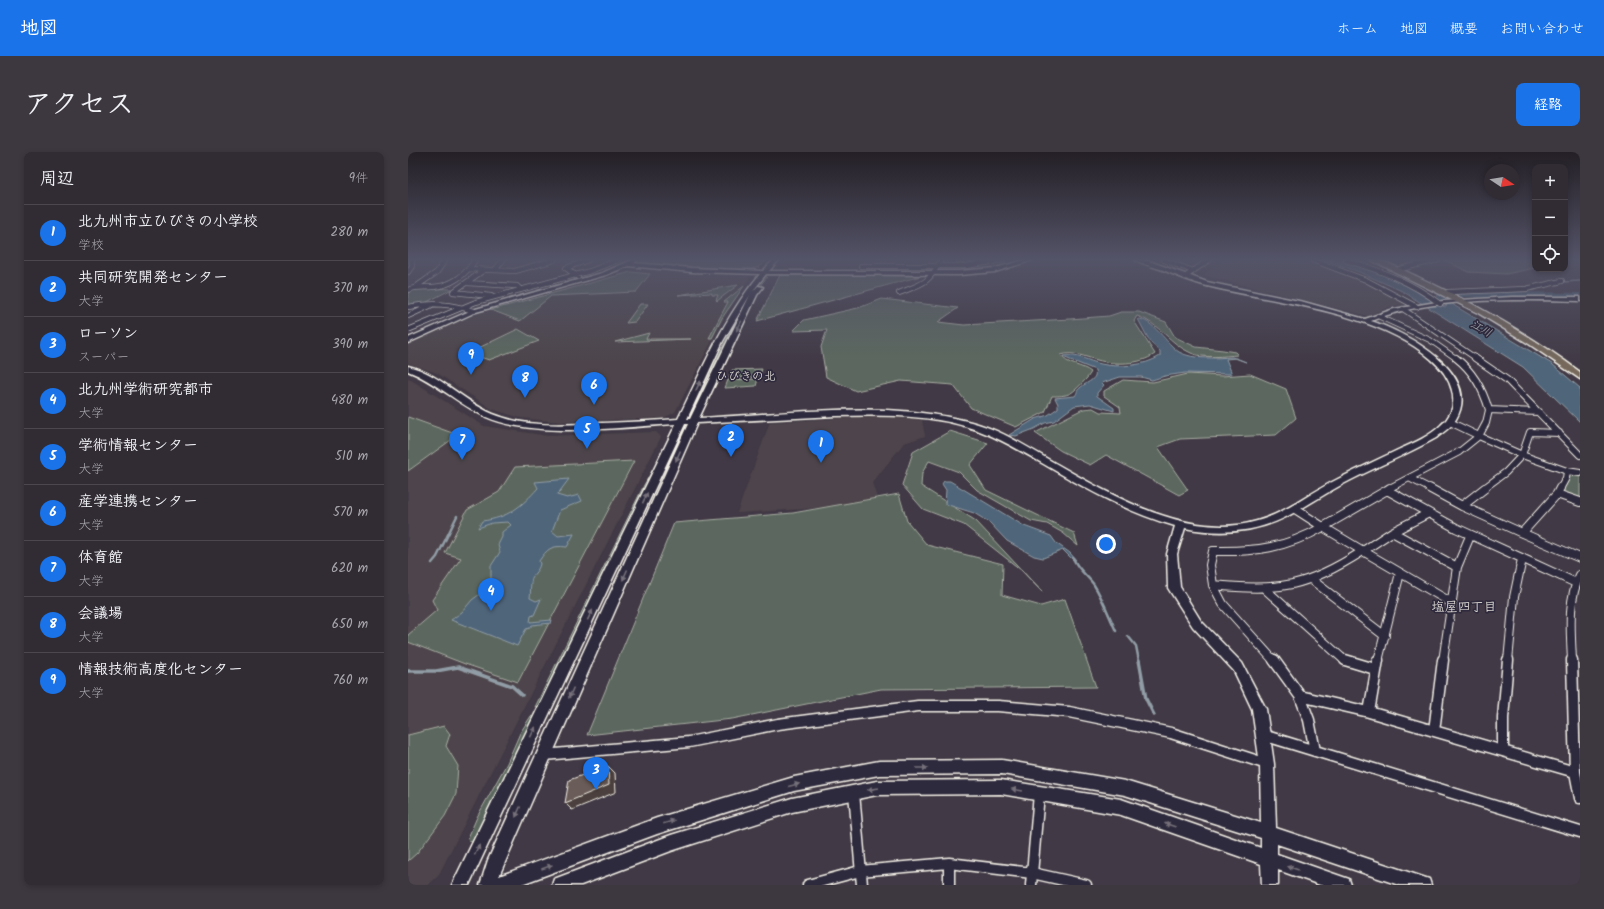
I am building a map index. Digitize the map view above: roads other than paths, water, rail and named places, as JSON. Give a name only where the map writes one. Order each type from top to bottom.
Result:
[{"type":"main road","points":[[1449,294],[1543,350],[1580,376]]},
{"type":"main road","points":[[1450,294],[1550,350],[1580,371]]},
{"type":"street","points":[[476,294],[495,296]]},
{"type":"street","points":[[408,330],[460,307],[503,294]]},
{"type":"street","points":[[408,341],[474,311],[533,294]]},
{"type":"street","points":[[488,885],[494,866],[688,421],[739,308],[749,294]]},
{"type":"street","points":[[460,885],[688,421],[754,294]]},
{"type":"street","points":[[408,368],[429,377],[490,416],[531,426],[571,427],[861,412],[928,416],[975,426],[1012,442],[1081,481],[1130,505],[1159,518],[1200,527],[1241,528],[1261,525],[1295,509],[1326,490],[1427,439],[1450,422],[1459,404],[1456,388],[1449,374],[1433,358],[1415,345],[1367,321],[1325,309],[1257,294]]},
{"type":"street","points":[[1394,294],[1418,306]]},
{"type":"street","points":[[1426,294],[1440,304]]},
{"type":"street","points":[[1367,321],[1378,316],[1403,309],[1440,304],[1455,297],[1480,294]]},
{"type":"street","points":[[1455,297],[1487,299],[1580,299]]},
{"type":"street","points":[[408,307],[427,303],[460,307],[474,311]]},
{"type":"street","points":[[408,316],[434,304]]},
{"type":"street","points":[[1403,309],[1507,380],[1580,455]]},
{"type":"street","points":[[1315,751],[1309,720],[1300,696],[1269,653],[1223,604],[1213,585],[1210,565],[1213,551],[1252,552],[1277,548],[1294,542],[1459,452],[1480,436],[1486,423],[1489,410],[1486,393],[1479,382],[1452,355],[1416,332],[1378,316]]},
{"type":"street","points":[[1452,355],[1470,354]]},
{"type":"street","points":[[1489,410],[1539,412]]},
{"type":"street","points":[[1450,422],[1522,455],[1567,471],[1580,473]]},
{"type":"street","points":[[1462,506],[1506,472],[1522,455],[1530,432],[1559,433]]},
{"type":"street","points":[[1522,533],[1556,494],[1566,478],[1567,471]]},
{"type":"street","points":[[1409,478],[1462,506],[1580,558]]},
{"type":"street","points":[[1387,490],[1427,514],[1470,536],[1522,559],[1578,579],[1571,617],[1575,772],[1580,798]]},
{"type":"street","points":[[1556,494],[1580,502]]},
{"type":"street","points":[[1295,509],[1322,527],[1452,603]]},
{"type":"street","points":[[1213,585],[1266,588],[1291,585],[1312,580],[1331,571],[1392,532],[1427,514]]},
{"type":"street","points":[[1181,524],[1172,554],[1174,588],[1197,624],[1238,667],[1259,709],[1267,764],[1270,885]]},
{"type":"street","points":[[1392,532],[1457,567]]},
{"type":"street","points":[[1434,731],[1438,690],[1457,567],[1470,536]]},
{"type":"street","points":[[1503,751],[1502,718],[1511,616],[1516,580],[1522,559]]},
{"type":"street","points":[[1369,712],[1375,669],[1385,636],[1400,573]]},
{"type":"street","points":[[1312,580],[1385,636]]},
{"type":"street","points":[[1266,588],[1343,660],[1375,669]]},
{"type":"street","points":[[1300,696],[1369,712],[1575,772]]},
{"type":"street","points":[[543,755],[688,742],[778,724],[918,706],[998,706],[1069,712],[1171,734],[1267,764]]},
{"type":"street","points":[[1263,735],[1580,832]]},
{"type":"street","points":[[497,885],[657,826],[794,784],[879,768],[1002,767],[1125,788],[1423,885]]},
{"type":"street","points":[[560,885],[679,841],[792,805],[877,788],[1001,787],[1121,807],[1343,885]]},
{"type":"street","points":[[854,793],[862,885]]},
{"type":"street","points":[[1032,885],[1039,794]]},
{"type":"street","points":[[949,863],[949,885]]},
{"type":"street","points":[[808,885],[860,871],[949,863],[1032,873],[1086,885]]},
{"type":"water","name":"江川","points":[[1407,294],[1420,294],[1445,307],[1447,306],[1440,302],[1437,296],[1442,295],[1449,299],[1449,301],[1455,306],[1552,364],[1580,388],[1580,422],[1523,367]]},
{"type":"water","points":[[1138,319],[1149,323],[1174,348],[1185,355],[1205,358],[1235,358],[1226,359],[1232,374],[1185,373],[1165,376],[1152,380],[1141,377],[1120,377],[1102,383],[1104,385],[1097,393],[1097,396],[1114,408],[1114,411],[1090,404],[1074,406],[1054,421],[1045,423],[1016,436],[1009,435],[1035,419],[1048,415],[1058,408],[1055,398],[1075,396],[1077,391],[1082,386],[1093,379],[1095,376],[1095,370],[1063,357],[1064,356],[1078,357],[1096,363],[1123,366],[1147,362],[1160,356],[1160,351],[1150,342]]},
{"type":"water","points":[[569,479],[557,495],[567,498],[579,495],[582,501],[560,510],[552,531],[558,536],[574,534],[567,547],[553,547],[544,553],[539,561],[540,564],[538,570],[533,576],[531,583],[530,598],[536,601],[541,599],[534,615],[531,616],[530,622],[552,620],[551,623],[532,625],[530,628],[526,629],[517,646],[451,620],[462,612],[472,600],[488,588],[491,580],[491,566],[500,552],[498,545],[502,537],[502,532],[511,525],[508,522],[492,523],[478,528],[482,521],[507,514],[520,506],[538,488],[535,482]]},
{"type":"water","points":[[944,481],[950,481],[1024,526],[1051,536],[1056,543],[1070,553],[1076,560],[1073,560],[1063,550],[1043,558],[1034,556],[1007,541],[990,523],[974,513],[945,504],[946,490],[942,484]]},
{"type":"waterway","points":[[1443,301],[1440,299],[1442,296],[1455,294]]},
{"type":"waterway","points":[[1470,294],[1580,296]]},
{"type":"waterway","points":[[432,563],[437,557],[457,516]]},
{"type":"waterway","points":[[1073,558],[1077,566],[1097,590],[1116,631]]},
{"type":"waterway","points":[[1128,636],[1136,646],[1139,661]]},
{"type":"waterway","points":[[1139,660],[1146,699],[1154,715]]},
{"type":"waterway","points":[[408,671],[436,671],[458,667],[512,686],[522,695]]},
{"type":"place","name":"情報技術高度化センター","points":[[471,375]]},
{"type":"place","name":"会議場","points":[[525,398]]},
{"type":"place","name":"産学連携センター","points":[[594,405]]},
{"type":"place","name":"学術情報センター","points":[[587,449]]},
{"type":"place","name":"共同研究開発センター","points":[[731,457]]},
{"type":"place","name":"体育館","points":[[462,460]]},
{"type":"place","name":"北九州市立ひびきの小学校","points":[[821,463]]},
{"type":"place","name":"北九州学術研究都市","points":[[491,611]]},
{"type":"place","name":"ローソン","points":[[596,790]]},
{"type":"district","name":"ひびきの北","points":[[746,376]]},
{"type":"district","name":"塩屋四丁目","points":[[1464,607]]}]
